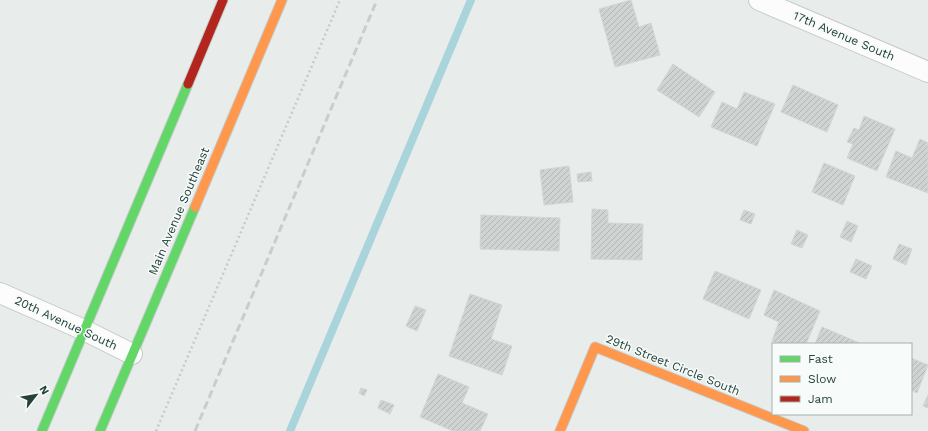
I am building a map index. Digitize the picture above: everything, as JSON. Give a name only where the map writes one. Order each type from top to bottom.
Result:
[{"type":"main road","points":[[42,431],[223,0]]},
{"type":"main road","name":"Main Avenue Southeast","points":[[100,431],[282,0]]},
{"type":"main road","name":"29th Street Circle South","points":[[560,431],[595,347],[804,431]]},
{"type":"street","name":"17th Avenue South","points":[[760,0],[928,72]]},
{"type":"street","name":"20th Avenue South","points":[[0,293],[84,330],[132,354]]},
{"type":"path","points":[[156,431],[340,0]]},
{"type":"building","points":[[631,0],[639,27],[651,23],[660,55],[615,67],[599,9]]},
{"type":"building","points":[[673,64],[715,92],[699,117],[657,90]]},
{"type":"building","points":[[793,85],[838,105],[827,132],[781,112]]},
{"type":"building","points":[[744,92],[775,104],[757,146],[711,127],[722,102],[737,109]]},
{"type":"building","points":[[864,116],[895,129],[877,171],[847,158],[853,144],[847,142],[854,128],[859,130]]},
{"type":"building","points":[[920,139],[928,143],[928,193],[886,177],[896,151],[912,158]]},
{"type":"building","points":[[824,163],[855,176],[843,205],[812,192]]},
{"type":"building","points":[[569,166],[573,202],[544,205],[540,170]]},
{"type":"building","points":[[591,172],[592,181],[578,182],[577,174]]},
{"type":"building","points":[[592,209],[608,210],[608,223],[643,224],[642,260],[591,259]]},
{"type":"building","points":[[744,210],[755,214],[751,224],[740,220]]},
{"type":"building","points":[[481,215],[560,218],[559,251],[480,249]]},
{"type":"building","points":[[847,221],[858,226],[851,242],[840,237]]},
{"type":"building","points":[[797,230],[808,235],[802,248],[791,244]]},
{"type":"building","points":[[899,244],[912,249],[906,265],[893,259]]},
{"type":"building","points":[[856,259],[872,266],[866,279],[850,272]]},
{"type":"building","points":[[715,271],[761,290],[749,319],[703,299]]},
{"type":"building","points":[[774,290],[820,311],[806,343],[777,343],[772,341],[779,322],[764,315]]},
{"type":"building","points":[[470,294],[502,305],[491,339],[512,346],[502,375],[449,356]]},
{"type":"building","points":[[415,306],[426,310],[417,331],[406,326]]},
{"type":"building","points":[[822,327],[860,343],[815,343]]},
{"type":"building","points":[[912,358],[928,365],[917,393],[912,390]]},
{"type":"building","points":[[438,374],[469,387],[462,403],[488,414],[480,431],[453,431],[420,417]]},
{"type":"building","points":[[361,388],[367,390],[364,396],[359,393]]},
{"type":"building","points":[[928,395],[928,408],[923,406]]},
{"type":"building","points":[[381,400],[394,405],[390,414],[378,408]]},
{"type":"waterway","points":[[290,431],[471,0]]},
{"type":"railway","points":[[195,431],[377,0]]},
{"type":"traffic: fast","points":[[42,431],[188,84]]},
{"type":"traffic: fast","points":[[100,431],[195,207]]},
{"type":"traffic: slow","points":[[195,207],[282,0]]},
{"type":"traffic: slow","points":[[560,431],[595,347],[804,431]]},
{"type":"traffic: jam","points":[[188,84],[223,0]]}]
